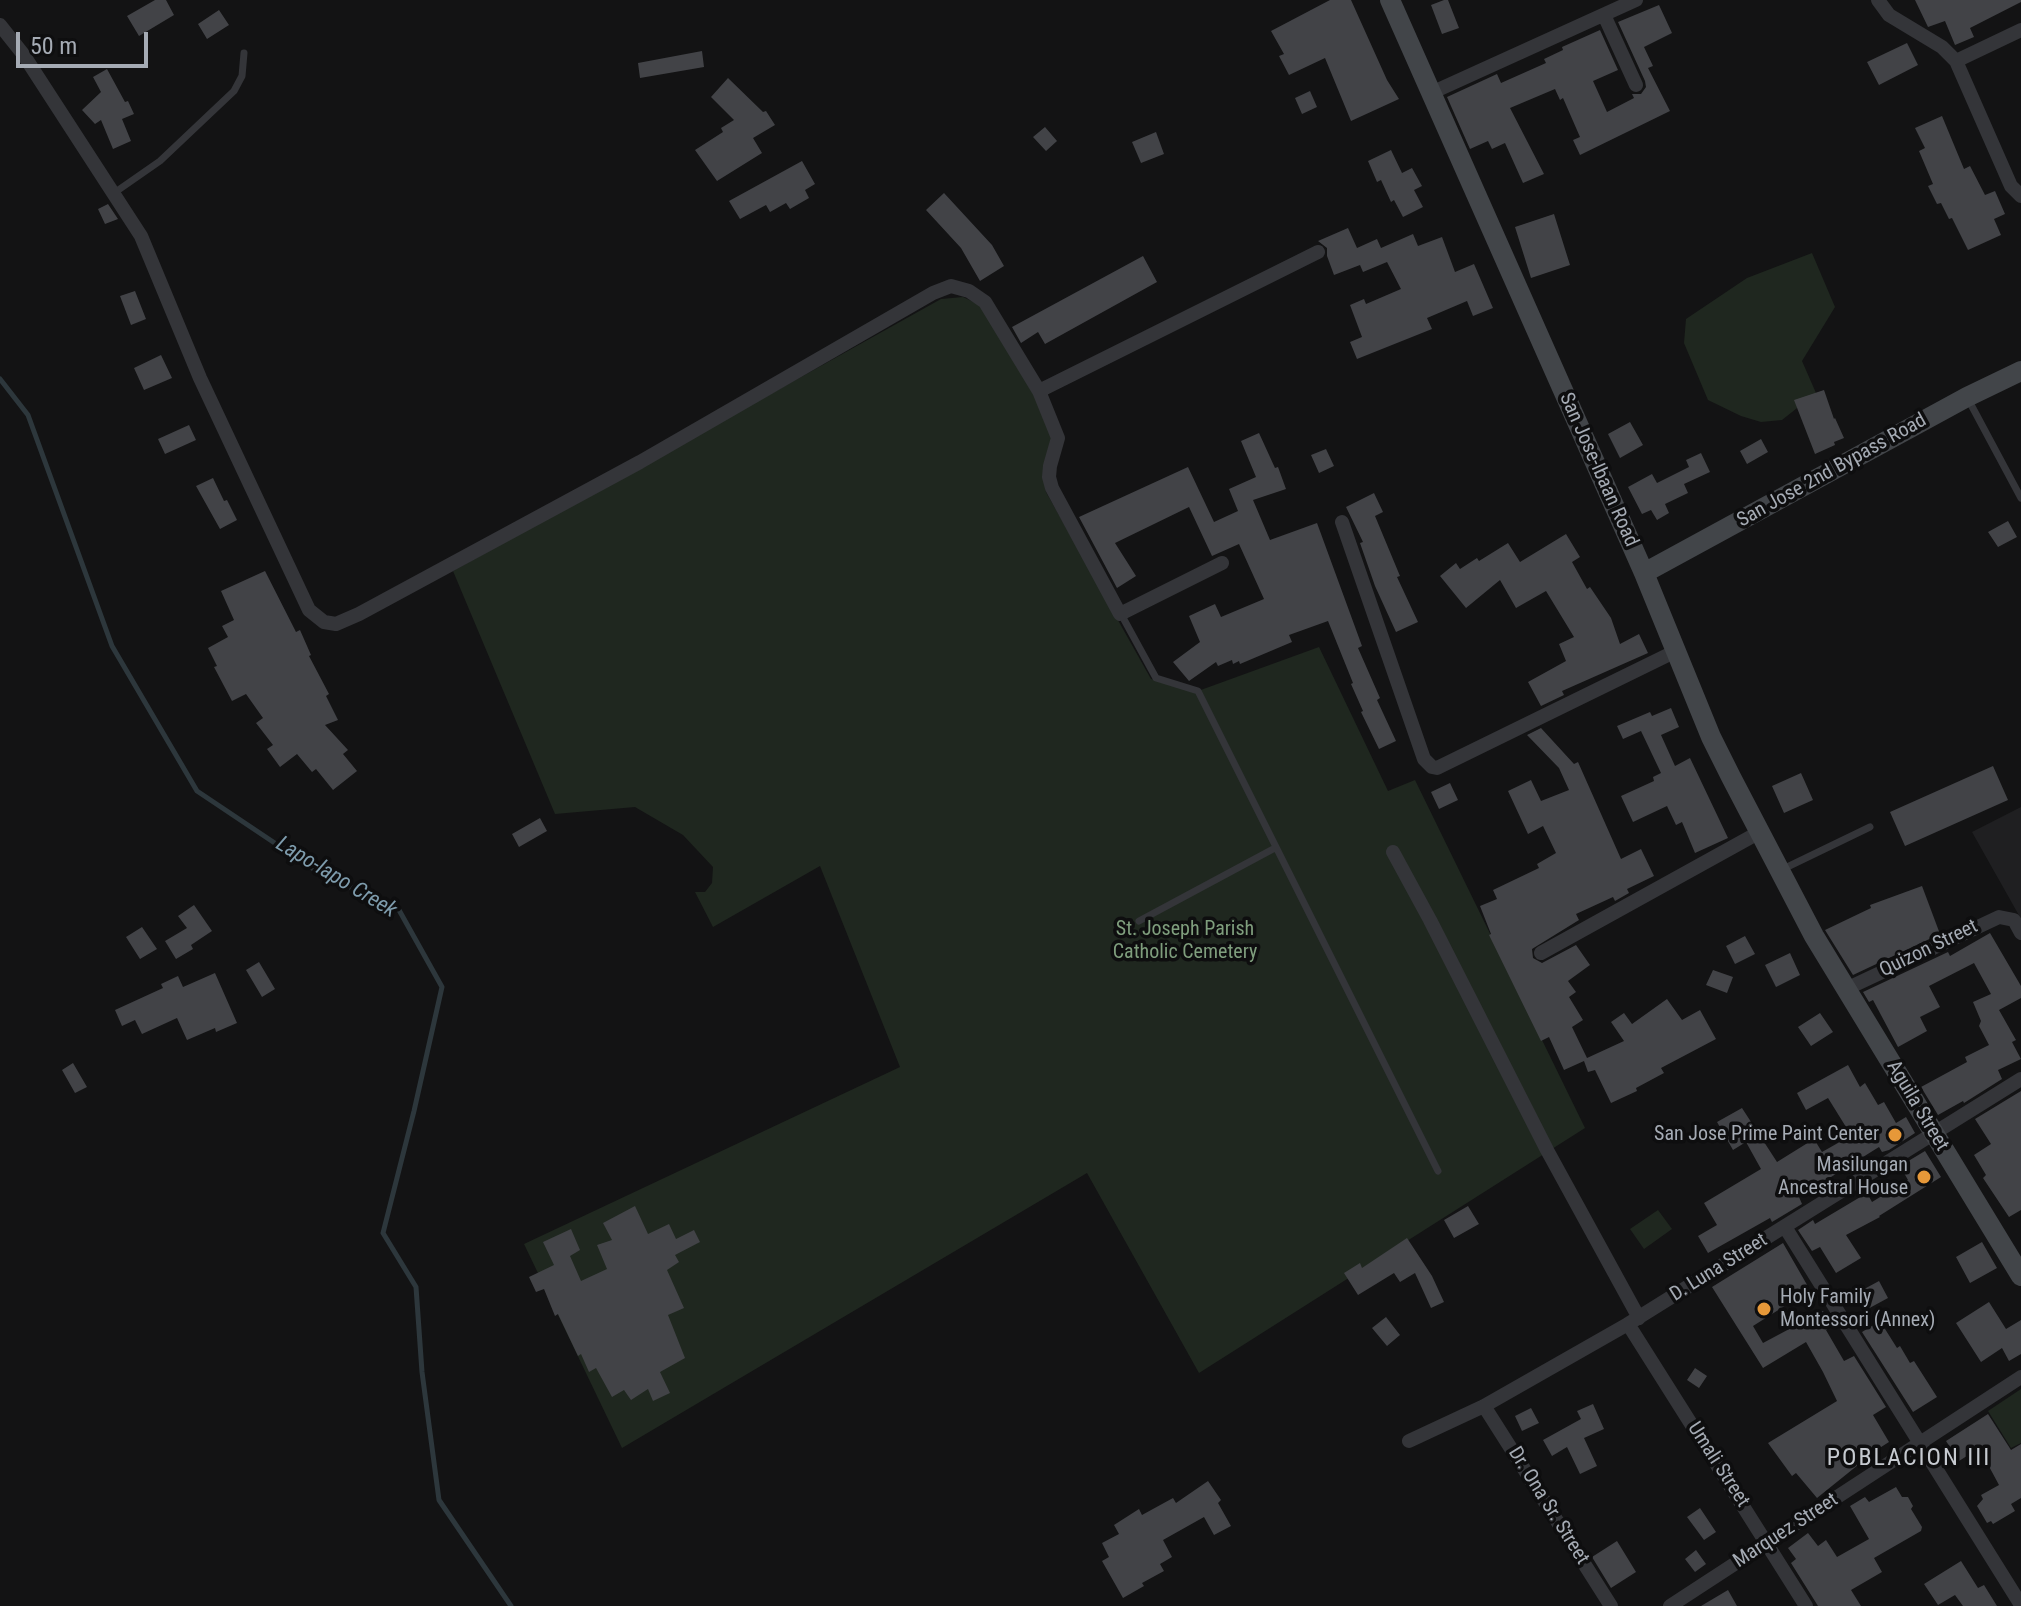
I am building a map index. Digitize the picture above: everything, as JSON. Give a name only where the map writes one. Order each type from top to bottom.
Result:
[{"type":"main road","name":"San Jose-Ibaan Road","points":[[1390,0],[1644,573],[1711,737],[1814,936]]},
{"type":"main road","name":"San Jose 2nd Bypass Road","points":[[1644,573],[1967,397],[2021,371]]},
{"type":"main road","name":"Aguila Street","points":[[1814,936],[2021,1276]]},
{"type":"street","points":[[1431,93],[1636,0]]},
{"type":"street","points":[[1878,0],[1889,15],[1942,47],[1956,61],[2011,186],[2021,196]]},
{"type":"street","points":[[1604,15],[1636,85]]},
{"type":"street","points":[[0,25],[23,54],[141,236],[200,378],[309,610],[324,622],[336,624],[640,462],[933,293],[951,286],[969,291],[985,302],[1039,391],[1058,438],[1050,466],[1052,488],[1120,614],[1222,563]]},
{"type":"street","points":[[1956,61],[2021,30]]},
{"type":"street","points":[[1039,391],[1318,252]]},
{"type":"street","points":[[1342,522],[1424,759],[1432,767],[1437,768],[1676,651]]},
{"type":"street","points":[[1541,953],[1758,833]]},
{"type":"street","name":"Umali Street","points":[[1393,852],[1634,1321],[1806,1606]]},
{"type":"street","name":"Quizon Street","points":[[1846,989],[1991,919],[1999,917],[2017,927]]},
{"type":"street","name":"D. Luna Street","points":[[1409,1441],[1484,1406],[1634,1321],[2021,1079]]},
{"type":"street","points":[[1785,1227],[2021,1605]]},
{"type":"street","name":"Marquez Street","points":[[1670,1606],[2021,1377]]},
{"type":"street","name":"Dr. Ona Sr. Street","points":[[1484,1406],[1611,1606]]},
{"type":"lane","points":[[114,193],[160,161],[234,91],[242,76],[244,53]]},
{"type":"lane","points":[[1967,397],[2021,498]]},
{"type":"lane","points":[[1120,614],[1156,678],[1198,691],[1438,1171]]},
{"type":"lane","points":[[1779,871],[1870,827]]},
{"type":"lane","points":[[1139,921],[1275,848]]},
{"type":"shaded area","points":[[2021,807],[2021,919],[1972,832]]},
{"type":"green space","points":[[1812,253],[1835,307],[1802,361],[1816,393],[1782,420],[1761,422],[1708,400],[1684,343],[1686,319],[1747,278]]},
{"type":"green space","name":"St. Joseph Parish Catholic Cemetery","points":[[963,297],[980,305],[1033,392],[1054,436],[1044,471],[1046,492],[1151,679],[1198,691],[1319,647],[1388,791],[1415,780],[1585,1128],[1199,1373],[1087,1173],[622,1448],[524,1244],[900,1067],[820,866],[713,927],[695,892],[705,892],[712,883],[713,867],[683,835],[635,807],[555,814],[453,571],[941,299]]},
{"type":"green space","points":[[1658,1210],[1672,1229],[1644,1249],[1630,1229]]},
{"type":"green space","points":[[2021,1389],[2021,1443],[2011,1448],[1988,1411]]},
{"type":"building","points":[[155,0],[166,0],[174,15],[139,36],[127,16]]},
{"type":"building","points":[[1330,0],[1351,0],[1387,80],[1399,99],[1351,121],[1325,58],[1289,75],[1279,56],[1284,54],[1271,31]]},
{"type":"building","points":[[1448,0],[1459,28],[1442,34],[1431,5]]},
{"type":"building","points":[[1915,0],[2021,2],[1970,28],[1974,37],[1955,45],[1945,21],[1928,27]]},
{"type":"building","points":[[1659,5],[1672,33],[1644,47],[1653,66],[1648,68],[1670,111],[1580,155],[1573,140],[1580,137],[1563,98],[1560,100],[1555,89],[1510,108],[1544,174],[1523,183],[1505,143],[1492,149],[1488,141],[1470,149],[1447,97],[1497,74],[1501,83],[1546,63],[1544,59],[1563,50],[1562,47],[1600,30],[1618,70],[1593,81],[1607,112],[1634,98],[1632,94],[1641,94],[1646,87],[1645,81],[1618,22]]},
{"type":"building","points":[[219,10],[229,25],[207,39],[198,24]]},
{"type":"building","points":[[1907,43],[1918,65],[1879,85],[1867,62]]},
{"type":"building","points":[[702,51],[704,67],[640,78],[638,63]]},
{"type":"building","points":[[107,69],[134,114],[122,119],[131,141],[113,149],[101,120],[95,124],[82,110],[101,92],[93,77]]},
{"type":"building","points":[[728,78],[763,112],[766,111],[775,125],[753,138],[762,153],[717,181],[695,150],[723,132],[721,128],[734,120],[711,97]]},
{"type":"building","points":[[1310,91],[1317,107],[1302,114],[1295,98]]},
{"type":"building","points":[[1942,116],[1964,169],[1970,166],[1985,195],[1995,191],[2005,214],[1994,219],[2001,235],[1968,250],[1952,218],[1949,219],[1941,203],[1937,204],[1928,186],[1933,184],[1919,151],[1925,148],[1915,128]]},
{"type":"building","points":[[1045,127],[1057,141],[1046,151],[1033,137]]},
{"type":"building","points":[[1156,132],[1164,154],[1141,163],[1132,142]]},
{"type":"building","points":[[1391,150],[1402,173],[1412,168],[1422,186],[1414,190],[1423,207],[1403,217],[1394,200],[1391,202],[1381,180],[1377,182],[1368,161]]},
{"type":"building","points":[[802,161],[815,184],[805,190],[809,198],[790,209],[786,203],[770,212],[766,205],[740,219],[729,201]]},
{"type":"building","points":[[944,193],[992,245],[1004,266],[980,281],[961,248],[926,210]]},
{"type":"building","points":[[108,204],[118,219],[105,224],[98,209]]},
{"type":"building","points":[[1554,214],[1570,265],[1531,278],[1515,227]]},
{"type":"building","points":[[1348,228],[1357,248],[1377,239],[1381,248],[1413,234],[1418,246],[1442,237],[1455,272],[1474,264],[1493,308],[1473,316],[1467,301],[1427,318],[1432,329],[1357,359],[1350,342],[1362,337],[1350,305],[1364,299],[1366,304],[1401,289],[1387,262],[1363,272],[1360,265],[1334,275],[1327,248],[1318,241]]},
{"type":"building","points":[[1143,256],[1157,282],[1045,344],[1038,332],[1021,343],[1012,327]]},
{"type":"building","points":[[135,291],[146,319],[131,325],[120,296]]},
{"type":"building","points":[[161,355],[172,378],[144,390],[134,368]]},
{"type":"building","points":[[1824,390],[1844,438],[1815,454],[1794,400]]},
{"type":"building","points":[[1630,422],[1643,445],[1620,458],[1608,434]]},
{"type":"building","points":[[189,425],[196,440],[165,454],[158,439]]},
{"type":"building","points":[[1259,433],[1286,489],[1253,500],[1270,540],[1317,523],[1362,646],[1358,648],[1396,741],[1379,749],[1361,712],[1328,621],[1289,635],[1292,642],[1240,664],[1239,661],[1233,664],[1232,660],[1218,666],[1216,662],[1189,681],[1173,662],[1200,642],[1189,616],[1215,604],[1221,617],[1264,599],[1239,544],[1212,556],[1189,507],[1115,543],[1136,576],[1117,588],[1079,517],[1188,467],[1214,522],[1238,511],[1229,489],[1256,477],[1241,441]]},
{"type":"building","points":[[1761,439],[1768,452],[1747,464],[1740,451]]},
{"type":"building","points":[[1326,449],[1334,466],[1319,473],[1311,455]]},
{"type":"building","points":[[1701,453],[1710,472],[1684,484],[1688,493],[1665,504],[1669,513],[1657,520],[1651,510],[1642,514],[1628,487],[1652,474],[1657,483],[1689,467],[1686,460]]},
{"type":"building","points":[[213,478],[237,520],[220,529],[196,486]]},
{"type":"building","points":[[1374,493],[1383,512],[1375,516],[1400,576],[1397,577],[1418,622],[1396,632],[1375,586],[1360,543],[1363,542],[1346,507]]},
{"type":"building","points":[[2008,521],[2017,537],[1998,547],[1988,532]]},
{"type":"building","points":[[1566,534],[1580,557],[1572,562],[1587,589],[1590,587],[1611,618],[1620,644],[1639,634],[1648,653],[1562,691],[1564,695],[1541,706],[1528,682],[1566,661],[1559,644],[1574,637],[1546,591],[1516,608],[1500,580],[1466,608],[1440,576],[1456,563],[1460,569],[1508,543],[1520,562]]},
{"type":"building","points":[[265,571],[296,632],[300,630],[309,656],[329,694],[326,696],[338,720],[325,725],[348,750],[343,754],[357,771],[333,790],[316,769],[312,772],[297,754],[280,767],[267,749],[273,745],[256,723],[263,718],[246,694],[232,701],[208,648],[228,637],[222,626],[234,620],[221,591]]},
{"type":"building","points":[[1671,708],[1679,727],[1661,735],[1675,766],[1690,758],[1728,838],[1695,853],[1682,822],[1676,825],[1667,806],[1633,822],[1621,796],[1654,781],[1653,777],[1661,773],[1641,731],[1623,739],[1617,726],[1650,712],[1652,716]]},
{"type":"building","points":[[1541,728],[1574,764],[1578,762],[1621,859],[1641,849],[1654,876],[1627,889],[1629,893],[1615,901],[1613,897],[1576,914],[1579,920],[1532,949],[1533,958],[1542,963],[1576,945],[1590,965],[1568,981],[1576,992],[1569,997],[1583,1020],[1572,1027],[1587,1058],[1624,1041],[1611,1022],[1624,1013],[1632,1024],[1667,999],[1682,1020],[1700,1010],[1716,1039],[1661,1068],[1664,1073],[1611,1103],[1595,1070],[1588,1072],[1584,1061],[1564,1070],[1549,1037],[1541,1041],[1489,935],[1480,906],[1497,899],[1493,890],[1539,868],[1537,864],[1556,853],[1543,826],[1528,834],[1508,791],[1531,780],[1541,801],[1569,790],[1559,768],[1527,735]]},
{"type":"building","points":[[1993,766],[2008,800],[1905,846],[1890,812]]},
{"type":"building","points":[[1801,773],[1813,800],[1784,813],[1772,786]]},
{"type":"building","points":[[1450,783],[1458,800],[1439,809],[1431,792]]},
{"type":"building","points":[[540,818],[547,831],[519,847],[512,834]]},
{"type":"building","points":[[1922,886],[1940,934],[1853,975],[1825,930],[1871,908],[1870,905]]},
{"type":"building","points":[[194,905],[212,931],[191,945],[193,949],[176,959],[165,941],[187,928],[178,916]]},
{"type":"building","points":[[142,927],[157,949],[140,959],[126,937]]},
{"type":"building","points":[[1990,933],[2021,986],[2021,998],[1999,1010],[2016,1040],[2012,1042],[2021,1059],[1998,1070],[2002,1079],[1938,1115],[1921,1087],[1967,1062],[1965,1057],[1989,1045],[1979,1026],[1981,1021],[1973,1002],[1991,994],[1974,963],[1929,986],[1940,1007],[1920,1017],[1927,1031],[1898,1047],[1873,1000],[1869,1002],[1863,992],[1948,952],[1950,956]]},
{"type":"building","points":[[1745,936],[1755,954],[1735,964],[1726,946]]},
{"type":"building","points":[[1790,953],[1800,975],[1776,987],[1765,965]]},
{"type":"building","points":[[259,962],[275,989],[262,997],[246,970]]},
{"type":"building","points":[[1713,970],[1733,977],[1727,993],[1706,985]]},
{"type":"building","points":[[215,973],[237,1023],[187,1040],[177,1018],[142,1034],[135,1020],[122,1026],[115,1010],[163,988],[161,984],[178,976],[183,987]]},
{"type":"building","points":[[1820,1013],[1833,1032],[1811,1046],[1798,1027]]},
{"type":"building","points":[[73,1063],[87,1087],[75,1093],[62,1070]]},
{"type":"building","points":[[1848,1065],[1860,1087],[1865,1083],[1878,1105],[1884,1102],[1896,1123],[1906,1117],[1915,1133],[1889,1150],[1882,1152],[1879,1147],[1799,1197],[1802,1204],[1708,1253],[1698,1236],[1717,1225],[1704,1203],[1761,1169],[1746,1142],[1733,1150],[1717,1122],[1742,1108],[1777,1162],[1814,1139],[1822,1152],[1845,1139],[1840,1131],[1846,1127],[1828,1098],[1806,1110],[1797,1093]]},
{"type":"building","points":[[2021,1091],[2021,1210],[2009,1217],[1983,1178],[1986,1175],[1974,1155],[1991,1144],[1975,1119]]},
{"type":"building","points":[[1925,1151],[1941,1177],[1846,1235],[1861,1258],[1836,1273],[1820,1247],[1812,1251],[1798,1230],[1813,1220],[1815,1224],[1867,1193],[1872,1202],[1908,1180],[1900,1166]]},
{"type":"building","points":[[635,1206],[648,1234],[669,1224],[676,1239],[694,1230],[700,1242],[675,1255],[679,1262],[667,1270],[684,1308],[668,1315],[685,1358],[660,1372],[670,1393],[653,1401],[648,1389],[631,1400],[624,1390],[612,1397],[596,1368],[589,1372],[581,1354],[578,1356],[558,1314],[555,1316],[544,1289],[536,1292],[529,1277],[554,1265],[543,1242],[571,1229],[580,1250],[570,1256],[581,1281],[607,1269],[597,1245],[612,1240],[603,1223]]},
{"type":"building","points":[[1468,1206],[1479,1224],[1454,1238],[1444,1220]]},
{"type":"building","points":[[1407,1238],[1432,1276],[1444,1302],[1431,1308],[1415,1273],[1400,1282],[1394,1273],[1358,1295],[1344,1273],[1360,1263],[1362,1268]]},
{"type":"building","points":[[1982,1242],[1997,1268],[1970,1283],[1956,1257]]},
{"type":"building","points":[[1783,1243],[1810,1290],[1753,1326],[1763,1343],[1823,1311],[1832,1326],[1826,1330],[1844,1361],[1854,1356],[1886,1407],[1873,1415],[1889,1442],[1856,1463],[1858,1465],[1817,1498],[1796,1473],[1792,1476],[1768,1443],[1837,1401],[1823,1372],[1806,1342],[1763,1368],[1712,1287]]},
{"type":"building","points":[[1879,1281],[1888,1298],[1864,1311],[1855,1294]]},
{"type":"building","points":[[1989,1302],[2006,1329],[2021,1320],[2021,1354],[2009,1361],[2002,1348],[1981,1362],[1956,1323]]},
{"type":"building","points":[[1386,1317],[1400,1335],[1387,1346],[1372,1328]]},
{"type":"building","points":[[1880,1321],[1897,1348],[1900,1346],[1910,1363],[1914,1361],[1937,1397],[1913,1412],[1862,1332]]},
{"type":"building","points":[[1695,1368],[1707,1376],[1699,1388],[1687,1380]]},
{"type":"building","points":[[1593,1404],[1604,1429],[1584,1438],[1597,1466],[1580,1474],[1567,1447],[1552,1456],[1543,1440],[1581,1419],[1577,1411]]},
{"type":"building","points":[[1531,1408],[1539,1423],[1522,1431],[1515,1416]]},
{"type":"building","points":[[1988,1414],[2011,1450],[2021,1444],[2021,1498],[2011,1504],[2015,1511],[1993,1524],[1991,1521],[1987,1523],[1977,1506],[1983,1499],[1981,1495],[1999,1485],[1985,1459],[1976,1465],[1970,1454],[1959,1461],[1946,1441]]},
{"type":"building","points":[[1208,1481],[1221,1500],[1218,1503],[1231,1526],[1214,1535],[1204,1517],[1163,1540],[1172,1557],[1160,1564],[1164,1571],[1123,1598],[1102,1561],[1109,1557],[1102,1543],[1119,1534],[1114,1525],[1139,1509],[1142,1515],[1173,1498],[1176,1503]]},
{"type":"building","points":[[1896,1487],[1902,1497],[1908,1497],[1921,1531],[1874,1558],[1882,1572],[1851,1590],[1861,1606],[1818,1606],[1791,1563],[1796,1559],[1788,1548],[1808,1533],[1818,1546],[1826,1540],[1837,1557],[1869,1539],[1850,1506],[1865,1497],[1869,1502]]},
{"type":"building","points":[[1700,1508],[1716,1532],[1704,1540],[1687,1517]]},
{"type":"building","points":[[1617,1541],[1636,1572],[1611,1588],[1592,1557]]},
{"type":"building","points":[[1696,1550],[1706,1564],[1695,1572],[1685,1559]]},
{"type":"building","points":[[1961,1561],[1978,1588],[1984,1585],[1997,1606],[1963,1606],[1955,1595],[1938,1605],[1924,1584]]},
{"type":"building","points":[[1728,1590],[1737,1606],[1701,1606]]},
{"type":"waterway","name":"Lapo-lapo Creek","points":[[0,379],[28,415],[112,646],[197,791],[318,872],[399,910],[442,987],[383,1233],[416,1287],[422,1372],[439,1500],[511,1606]]},
{"type":"place","name":"San Jose Prime Paint Center","points":[[1895,1135]]},
{"type":"place","name":"Masilungan Ancestral House","points":[[1924,1177]]},
{"type":"place","name":"Holy Family Montessori (Annex)","points":[[1764,1309]]},
{"type":"district","name":"POBLACION III","points":[[1909,1459]]}]
